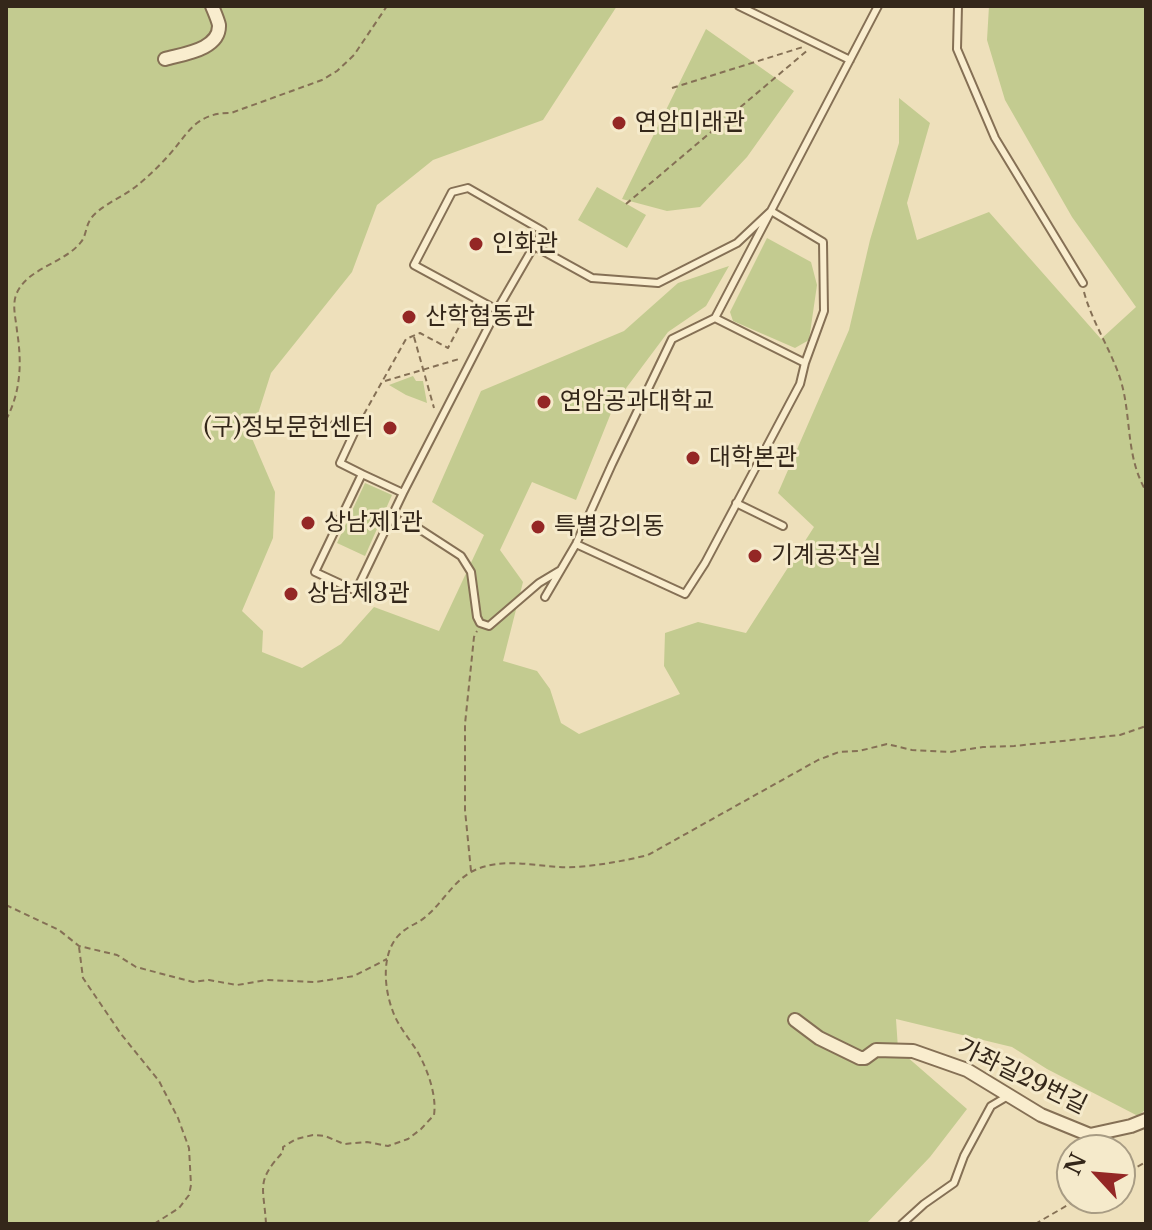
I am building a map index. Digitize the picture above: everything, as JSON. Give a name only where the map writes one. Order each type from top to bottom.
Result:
[{"type":"street","points":[[165,59],[203,49],[214,39],[219,26],[212,6]]},
{"type":"street","name":"가좌길29번길","points":[[795,1020],[819,1038],[860,1058],[876,1050],[913,1051],[967,1070],[1041,1115],[1090,1135],[1146,1120]]},
{"type":"lane","points":[[739,6],[850,60]]},
{"type":"lane","points":[[545,597],[576,544],[672,339],[715,318],[878,6]]},
{"type":"lane","points":[[958,6],[957,49],[995,138],[1083,283]]},
{"type":"lane","points":[[362,474],[315,572],[356,591],[497,310],[543,231],[468,188],[452,192],[414,265],[497,310]]},
{"type":"lane","points":[[534,246],[592,278],[658,283],[737,243],[771,211]]},
{"type":"lane","points":[[576,544],[685,594],[705,563],[800,384],[824,311],[823,242],[771,211]]},
{"type":"lane","points":[[715,318],[805,363]]},
{"type":"lane","points":[[335,424],[354,433],[340,463],[403,493]]},
{"type":"lane","points":[[736,503],[783,526]]},
{"type":"lane","points":[[404,519],[461,556],[471,572],[477,617],[480,623],[489,626],[539,583],[562,569]]},
{"type":"lane","points":[[902,1224],[954,1183],[964,1156],[991,1106],[1008,1096]]},
{"type":"path","points":[[6,420],[15,399],[21,363],[14,305],[17,292],[26,280],[62,258],[82,241],[90,219],[99,209],[138,186],[168,156],[185,133],[207,116],[231,113],[322,80],[337,71],[354,55],[387,6]]},
{"type":"path","points":[[672,88],[816,43]]},
{"type":"path","points":[[626,204],[816,43]]},
{"type":"path","points":[[1083,283],[1092,317],[1120,378],[1132,457],[1146,491]]},
{"type":"path","points":[[354,433],[406,339],[420,333],[448,348],[475,298]]},
{"type":"path","points":[[414,336],[439,424]]},
{"type":"path","points":[[384,381],[474,355]]},
{"type":"path","points":[[471,872],[465,810],[465,724],[474,637],[480,623]]},
{"type":"path","points":[[266,1224],[263,1184],[283,1147],[296,1139],[313,1135],[344,1144],[367,1142],[388,1146],[408,1139],[434,1115],[433,1095],[422,1062],[392,1012],[386,983],[388,958],[401,933],[428,914],[453,886],[471,872],[496,864],[573,867],[617,863],[648,855],[818,760],[839,752],[887,744],[912,750],[950,752],[1120,735],[1146,726]]},
{"type":"path","points":[[6,905],[59,930],[79,946],[117,955],[136,967],[193,982],[209,980],[237,985],[267,980],[316,982],[354,976],[388,958]]},
{"type":"path","points":[[79,946],[83,978],[121,1034],[159,1081],[189,1148],[189,1195],[183,1204],[154,1224]]},
{"type":"path","points":[[1035,1224],[1056,1212]]},
{"type":"green space","points":[[6,6],[617,6],[543,120],[433,160],[377,205],[352,272],[271,373],[251,436],[275,492],[273,538],[242,611],[263,631],[262,652],[302,668],[341,644],[374,607],[439,631],[484,535],[432,502],[481,391],[624,331],[678,283],[729,266],[706,306],[668,332],[615,403],[576,500],[532,482],[500,550],[523,582],[503,661],[537,671],[550,689],[561,723],[579,734],[680,694],[664,666],[665,633],[698,622],[746,633],[814,527],[778,493],[849,330],[870,240],[899,143],[899,98],[930,123],[907,203],[917,240],[989,212],[1101,339],[1136,307],[1072,217],[1005,100],[987,40],[989,6],[1146,6],[1146,1109],[1138,1116],[1047,1069],[1012,1047],[896,1019],[898,1049],[967,1109],[930,1157],[866,1224],[6,1224]]},
{"type":"green space","points":[[706,29],[794,91],[747,157],[700,207],[667,211],[622,199]]},
{"type":"green space","points":[[597,187],[646,215],[627,248],[578,220]]},
{"type":"green space","points":[[767,238],[811,262],[817,285],[809,340],[795,348],[733,321],[730,312]]},
{"type":"green space","points":[[413,376],[416,381],[423,381],[427,403],[389,385]]},
{"type":"green space","points":[[365,483],[392,495],[365,556],[337,543]]},
{"type":"place","name":"연암미래관","points":[[619,123]]},
{"type":"place","name":"인화관","points":[[476,244]]},
{"type":"place","name":"산학협동관","points":[[409,317]]},
{"type":"place","name":"연암공과대학교","points":[[544,402]]},
{"type":"place","name":"(구)정보문헌센터","points":[[390,428]]},
{"type":"place","name":"대학본관","points":[[693,458]]},
{"type":"place","name":"상남제1관","points":[[308,523]]},
{"type":"place","name":"특별강의동","points":[[538,527]]},
{"type":"place","name":"기계공작실","points":[[755,556]]},
{"type":"place","name":"상남제3관","points":[[291,594]]}]
